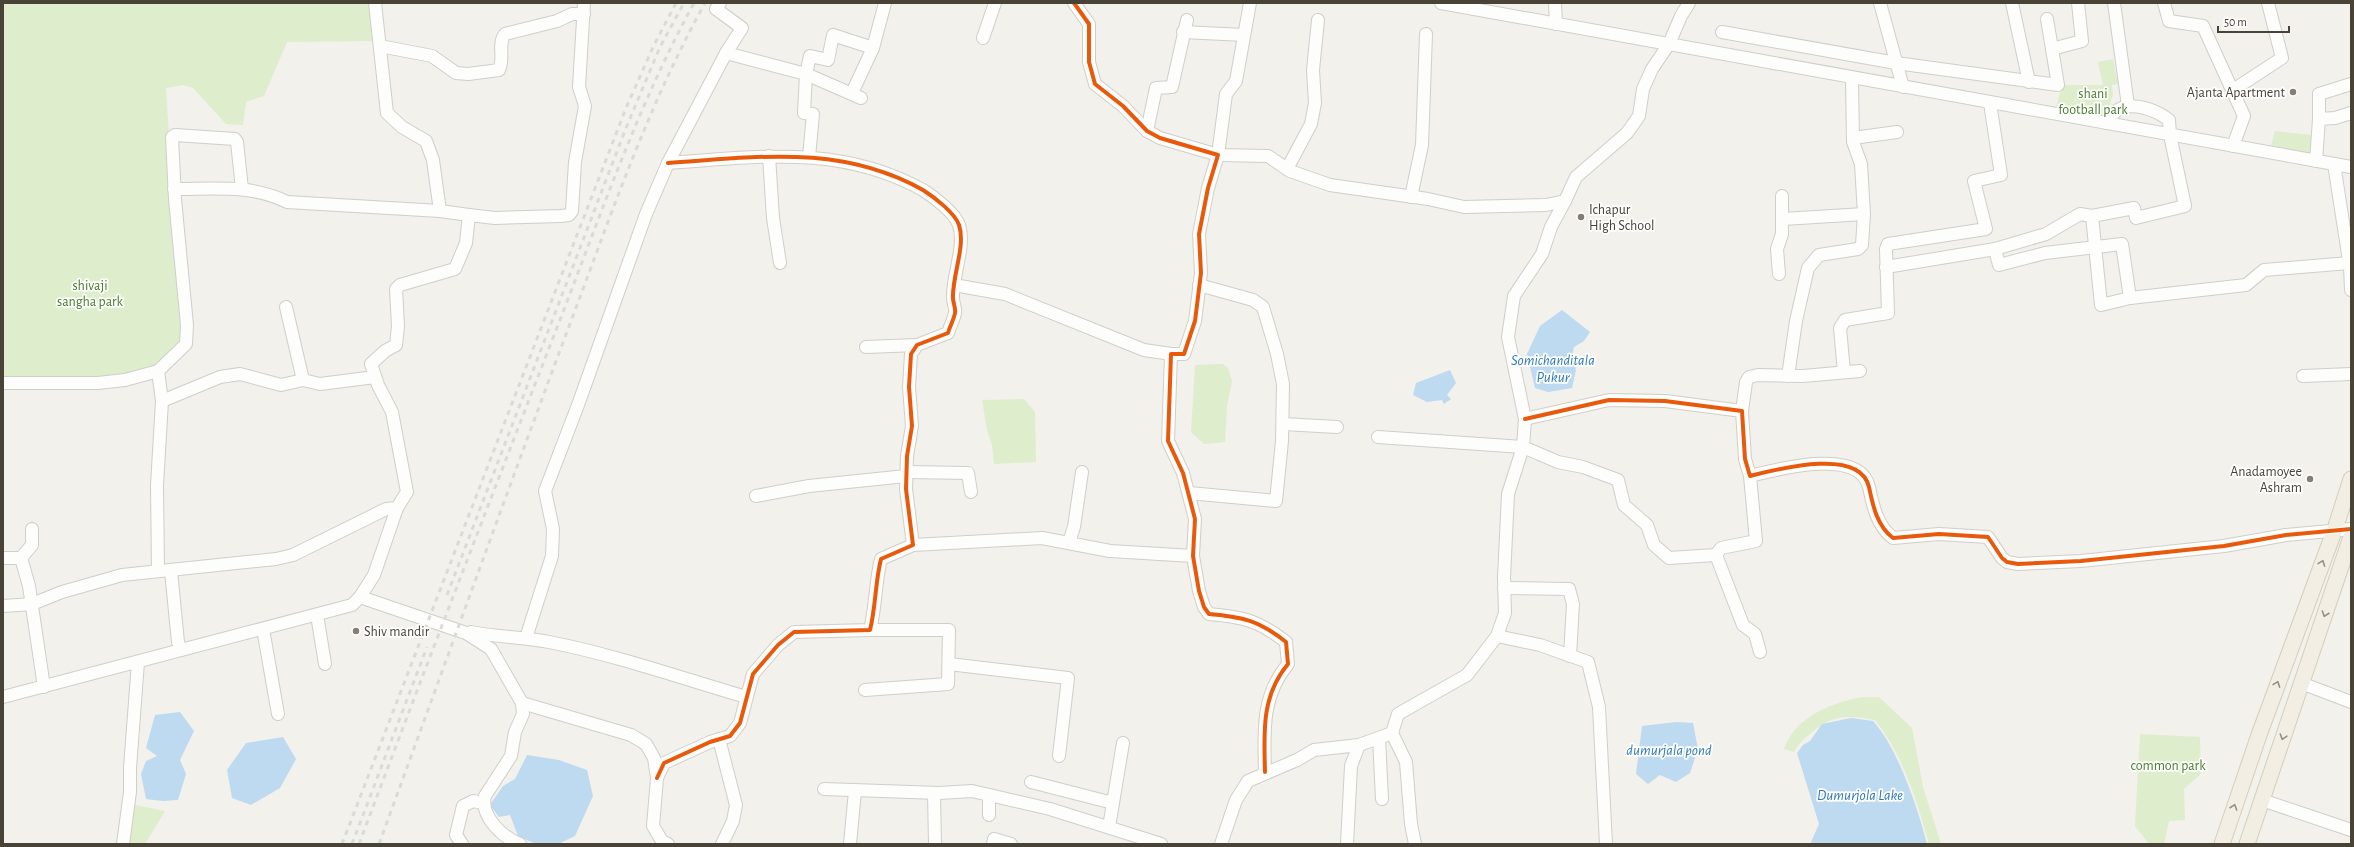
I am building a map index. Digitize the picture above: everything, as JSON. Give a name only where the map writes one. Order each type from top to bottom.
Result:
[{"type":"main road","points":[[2222,844],[2259,735],[2335,529],[2351,479]]},
{"type":"main road","points":[[2247,844],[2351,537]]},
{"type":"street","points":[[375,3],[388,113],[402,127],[426,141],[433,160],[440,211]]},
{"type":"street","points":[[526,638],[552,556],[553,529],[545,491],[578,405],[646,214],[668,163],[726,53],[742,28],[716,9],[720,3]]},
{"type":"street","points":[[726,53],[806,74],[857,95],[873,48],[885,3]]},
{"type":"street","points":[[983,38],[995,3]]},
{"type":"street","points":[[1074,3],[1089,24],[1089,62],[1095,84],[1123,106],[1147,131],[1160,138],[1218,155],[1268,156],[1287,169],[1330,185],[1411,197],[1464,207],[1546,205],[1565,201]]},
{"type":"street","points":[[954,285],[1005,294],[1144,350],[1171,354],[1184,354],[1195,321],[1200,285],[1199,234],[1208,188],[1218,155],[1226,94],[1236,81],[1250,3]]},
{"type":"street","points":[[1441,3],[2351,167]]},
{"type":"street","points":[[1555,3],[1556,24]]},
{"type":"street","points":[[1415,844],[1411,824],[1406,762],[1392,733],[1398,714],[1467,675],[1498,636],[1505,613],[1504,588],[1508,494],[1522,447],[1525,419],[1508,337],[1514,296],[1542,254],[1551,226],[1576,177],[1626,133],[1639,116],[1644,89],[1652,69],[1670,44],[1681,16],[1689,3]]},
{"type":"street","points":[[1880,3],[1903,87]]},
{"type":"street","points":[[2012,3],[2029,82]]},
{"type":"street","points":[[2052,49],[2082,41],[2078,3]]},
{"type":"street","points":[[2114,3],[2128,106]]},
{"type":"street","points":[[2164,3],[2169,21],[2203,26],[2244,116],[2233,146]]},
{"type":"street","points":[[2232,90],[2282,58],[2268,3]]},
{"type":"street","points":[[380,46],[432,56],[456,73],[468,74],[492,72],[499,70],[502,64],[501,39],[506,34],[557,21],[584,8]]},
{"type":"street","points":[[174,189],[242,189],[270,193],[287,202],[440,211],[495,218],[569,215],[572,211],[574,172],[585,106],[579,87],[584,8]]},
{"type":"street","points":[[1722,32],[1896,63],[2058,85],[2047,19]]},
{"type":"street","points":[[1147,131],[1156,88],[1172,87],[1183,32],[1187,20]]},
{"type":"street","points":[[1287,169],[1311,124],[1315,103],[1313,70],[1318,20]]},
{"type":"street","points":[[1183,32],[1244,35]]},
{"type":"street","points":[[809,157],[813,114],[804,113],[806,74],[810,56],[828,60],[833,34],[873,48]]},
{"type":"street","points":[[1411,197],[1422,145],[1426,34]]},
{"type":"street","points":[[1788,376],[1796,321],[1808,268],[1818,255],[1858,249],[1862,245],[1864,214],[1861,164],[1853,138],[1852,78]]},
{"type":"street","points":[[2316,161],[2319,119],[2318,94],[2351,84]]},
{"type":"street","points":[[1844,372],[1840,328],[1845,320],[1888,313],[1886,249],[1888,244],[1986,229],[1974,181],[2001,175],[1990,103]]},
{"type":"street","points":[[1886,267],[1995,249],[2046,234],[2080,214],[2092,216],[2134,208],[2136,218],[2185,206],[2170,135],[2169,120],[2158,112],[2128,106],[2116,111],[2106,123]]},
{"type":"street","points":[[2319,119],[2335,118],[2351,112]]},
{"type":"street","points":[[1853,138],[1897,132]]},
{"type":"street","points":[[3,383],[98,383],[125,380],[158,371],[186,344],[187,325],[174,189],[172,138],[175,135],[235,139],[237,142],[242,189]]},
{"type":"street","points":[[668,163],[740,156],[809,157],[862,164],[915,186],[938,198],[959,225],[960,247],[952,298],[955,312],[948,333],[917,345],[866,347]]},
{"type":"street","points":[[769,156],[773,218],[780,263]]},
{"type":"street","points":[[2334,164],[2349,262],[2351,290]]},
{"type":"street","points":[[1779,274],[1777,249],[1782,234],[1782,196]]},
{"type":"street","points":[[1783,219],[1864,214]]},
{"type":"street","points":[[3,697],[317,615],[352,605],[360,597],[374,575],[397,508],[406,492],[398,437],[392,412],[375,377],[371,364],[385,351],[396,345],[398,326],[396,290],[400,285],[455,269],[466,243],[469,215]]},
{"type":"street","points":[[2092,216],[2094,248],[2102,305],[2130,298],[2239,287],[2246,285],[2264,270],[2349,262]]},
{"type":"street","points":[[1995,249],[1999,265],[2045,253],[2122,244],[2130,298]]},
{"type":"street","points":[[1189,493],[1276,501],[1282,424],[1283,384],[1277,354],[1263,307],[1253,300],[1200,285]]},
{"type":"street","points":[[286,307],[303,380]]},
{"type":"street","points":[[913,545],[908,511],[907,474],[912,426],[909,387],[911,354],[917,345]]},
{"type":"street","points":[[1171,354],[1168,441],[1183,473],[1195,519],[1193,556],[1199,591],[1204,606],[1209,614],[1243,617],[1269,628],[1286,642],[1288,664],[1279,675],[1267,704],[1264,725],[1265,772]]},
{"type":"street","points":[[158,371],[162,401],[157,485],[158,571]]},
{"type":"street","points":[[1716,555],[1721,548],[1756,541],[1750,476],[1742,441],[1742,411],[1748,377],[1860,371]]},
{"type":"street","points":[[162,401],[220,377],[240,374],[281,385],[303,380],[320,384],[375,377]]},
{"type":"street","points":[[2303,376],[2351,374]]},
{"type":"street","points":[[1525,419],[1609,400],[1665,401],[1742,411]]},
{"type":"street","points":[[1282,424],[1337,427]]},
{"type":"street","points":[[1378,437],[1522,447],[1558,462],[1583,467],[1618,480],[1624,505],[1647,525],[1654,545],[1669,558],[1716,555]]},
{"type":"street","points":[[1750,476],[1820,464],[1849,466],[1857,469],[1864,475],[1878,518],[1888,534],[1893,538],[1939,534],[1988,537],[2002,558],[2007,562],[2018,564],[2081,561],[2224,546],[2335,529],[2351,528]]},
{"type":"street","points":[[1069,542],[1074,527],[1082,472]]},
{"type":"street","points":[[756,496],[809,486],[907,474],[968,473],[970,492]]},
{"type":"street","points":[[3,606],[32,604],[62,592],[122,575],[276,559],[292,555],[386,509],[397,508]]},
{"type":"street","points":[[3,558],[21,558],[32,545],[32,529]]},
{"type":"street","points":[[870,630],[874,611],[876,580],[881,559],[913,545],[1042,538],[1110,551],[1193,556]]},
{"type":"street","points":[[1716,555],[1742,625],[1755,634],[1760,652]]},
{"type":"street","points":[[21,558],[32,604],[44,687]]},
{"type":"street","points":[[171,571],[178,642],[181,650]]},
{"type":"street","points":[[1504,588],[1569,589],[1573,604],[1570,656]]},
{"type":"street","points":[[360,597],[456,629],[466,633],[491,649],[522,703],[523,714],[515,732],[511,756],[485,796],[483,803],[484,810],[504,834],[520,844]]},
{"type":"street","points":[[317,615],[325,664]]},
{"type":"street","points":[[264,629],[278,714]]},
{"type":"street","points":[[456,629],[495,637],[526,638],[620,659],[746,697]]},
{"type":"street","points":[[656,778],[664,763],[719,739],[730,736],[740,723],[746,697],[754,674],[762,661],[794,632],[950,630],[948,684],[865,690]]},
{"type":"street","points":[[1498,636],[1540,645],[1588,662],[1599,707],[1606,844]]},
{"type":"street","points":[[123,844],[130,792],[130,768],[138,662]]},
{"type":"street","points":[[949,664],[1068,678],[1059,756]]},
{"type":"street","points":[[2301,683],[2351,702]]},
{"type":"street","points":[[522,703],[630,735],[646,744],[654,758],[656,778],[652,826],[662,841],[668,844]]},
{"type":"street","points":[[1221,844],[1236,800],[1248,781],[1265,772],[1297,760],[1314,750],[1359,744],[1392,733]]},
{"type":"street","points":[[1379,738],[1382,799]]},
{"type":"street","points":[[719,739],[736,805],[734,821],[722,844]]},
{"type":"street","points":[[1109,827],[1123,743]]},
{"type":"street","points":[[1347,844],[1349,781],[1351,766],[1359,744]]},
{"type":"street","points":[[1031,782],[1113,803]]},
{"type":"street","points":[[824,790],[934,793],[972,792],[1050,809],[1161,844]]},
{"type":"street","points":[[850,844],[855,790]]},
{"type":"street","points":[[934,793],[935,844]]},
{"type":"street","points":[[989,795],[989,815]]},
{"type":"street","points":[[2262,800],[2351,830]]},
{"type":"street","points":[[462,844],[456,835],[463,806],[473,801],[483,803]]},
{"type":"street","points":[[993,844],[994,840],[1011,844]]},
{"type":"green space","name":"shivaji sangha park","points":[[3,3],[372,3],[376,41],[287,42],[264,96],[246,102],[243,125],[226,124],[193,88],[183,85],[166,88],[182,341],[158,364],[113,381],[3,380]]},
{"type":"green space","name":"shani football park","points":[[2113,59],[2118,84],[2112,85],[2113,94],[2105,120],[2056,108],[2062,85],[2103,85],[2098,62]]},
{"type":"green space","points":[[2275,131],[2320,136],[2316,157],[2270,149]]},
{"type":"green space","points":[[1223,364],[1228,368],[1232,381],[1227,406],[1225,442],[1204,444],[1191,432],[1195,365]]},
{"type":"green space","points":[[1024,399],[1035,412],[1036,462],[994,464],[992,445],[987,430],[982,400]]},
{"type":"green space","points":[[1861,697],[1879,697],[1912,728],[1923,787],[1941,844],[1929,844],[1908,779],[1894,748],[1875,720],[1857,717],[1833,719],[1826,722],[1811,733],[1799,744],[1794,752],[1784,749],[1789,738],[1797,728],[1815,713],[1838,703]]},
{"type":"green space","name":"common park","points":[[2140,734],[2200,737],[2201,774],[2184,789],[2185,820],[2169,821],[2164,844],[2149,844],[2135,826]]},
{"type":"green space","points":[[129,804],[165,811],[145,844],[124,844]]},
{"type":"water","name":"Somichanditala Pukur","points":[[1562,310],[1590,332],[1584,341],[1574,347],[1572,356],[1576,370],[1572,388],[1548,392],[1535,388],[1527,354],[1540,326]]},
{"type":"water","points":[[1450,370],[1456,383],[1447,395],[1451,399],[1444,404],[1442,400],[1427,402],[1413,395],[1416,383]]},
{"type":"water","points":[[180,712],[194,731],[180,760],[186,774],[178,800],[163,801],[146,799],[141,774],[146,761],[157,756],[146,748],[155,715]]},
{"type":"water","name":"Dumurjola Lake","points":[[1851,718],[1873,721],[1891,747],[1913,797],[1927,844],[1812,844],[1811,842],[1819,824],[1797,753],[1803,745],[1810,741],[1822,724]]},
{"type":"water","name":"dumurjala pond","points":[[1676,722],[1693,723],[1698,749],[1690,773],[1676,782],[1660,775],[1648,784],[1636,774],[1642,726]]},
{"type":"water","points":[[283,737],[296,759],[280,788],[251,805],[232,798],[227,770],[246,743]]},
{"type":"water","points":[[527,755],[559,760],[587,770],[593,796],[575,836],[558,844],[536,844],[518,836],[510,815],[499,817],[490,805],[503,786],[515,779]]},
{"type":"railway","points":[[342,844],[626,108],[654,45],[676,3]]},
{"type":"railway","points":[[447,595],[626,128],[660,47],[684,3]]},
{"type":"railway","points":[[359,844],[637,121],[694,3]]},
{"type":"railway","points":[[379,844],[541,400],[629,167],[664,84],[705,3]]},
{"type":"railway","points":[[352,844],[427,647]]},
{"type":"cycle path","points":[[1074,3],[1089,24],[1089,62],[1095,84],[1123,106],[1147,131],[1160,138],[1218,155],[1208,188],[1199,234],[1201,273],[1195,321],[1184,354],[1171,354],[1168,441],[1183,473],[1195,519],[1193,556],[1199,591],[1204,607],[1209,614],[1241,618],[1258,624],[1286,642],[1288,664],[1279,676],[1273,689],[1266,715],[1264,743],[1265,772]]},
{"type":"cycle path","points":[[657,778],[664,763],[710,742],[730,736],[740,723],[753,674],[778,645],[794,632],[870,630],[881,559],[913,545],[906,489],[907,456],[912,426],[909,387],[911,354],[917,345],[948,333],[955,313],[953,289],[961,242],[961,233],[957,220],[949,210],[933,197],[923,190],[892,175],[861,166],[830,160],[798,157],[734,158],[668,163]]},
{"type":"cycle path","points":[[1525,419],[1609,400],[1665,401],[1742,411],[1745,459],[1750,476],[1779,469],[1817,464],[1835,464],[1851,467],[1862,475],[1869,487],[1879,522],[1893,538],[1939,534],[1988,537],[2002,558],[2007,562],[2018,564],[2081,561],[2224,546],[2286,535],[2351,529]]},
{"type":"place","name":"Ajanta Apartment","points":[[2293,92]]},
{"type":"place","name":"Ichapur High School","points":[[1581,217]]},
{"type":"place","name":"Anadamoyee Ashram","points":[[2310,479]]},
{"type":"place","name":"Shiv mandir","points":[[356,631]]}]
